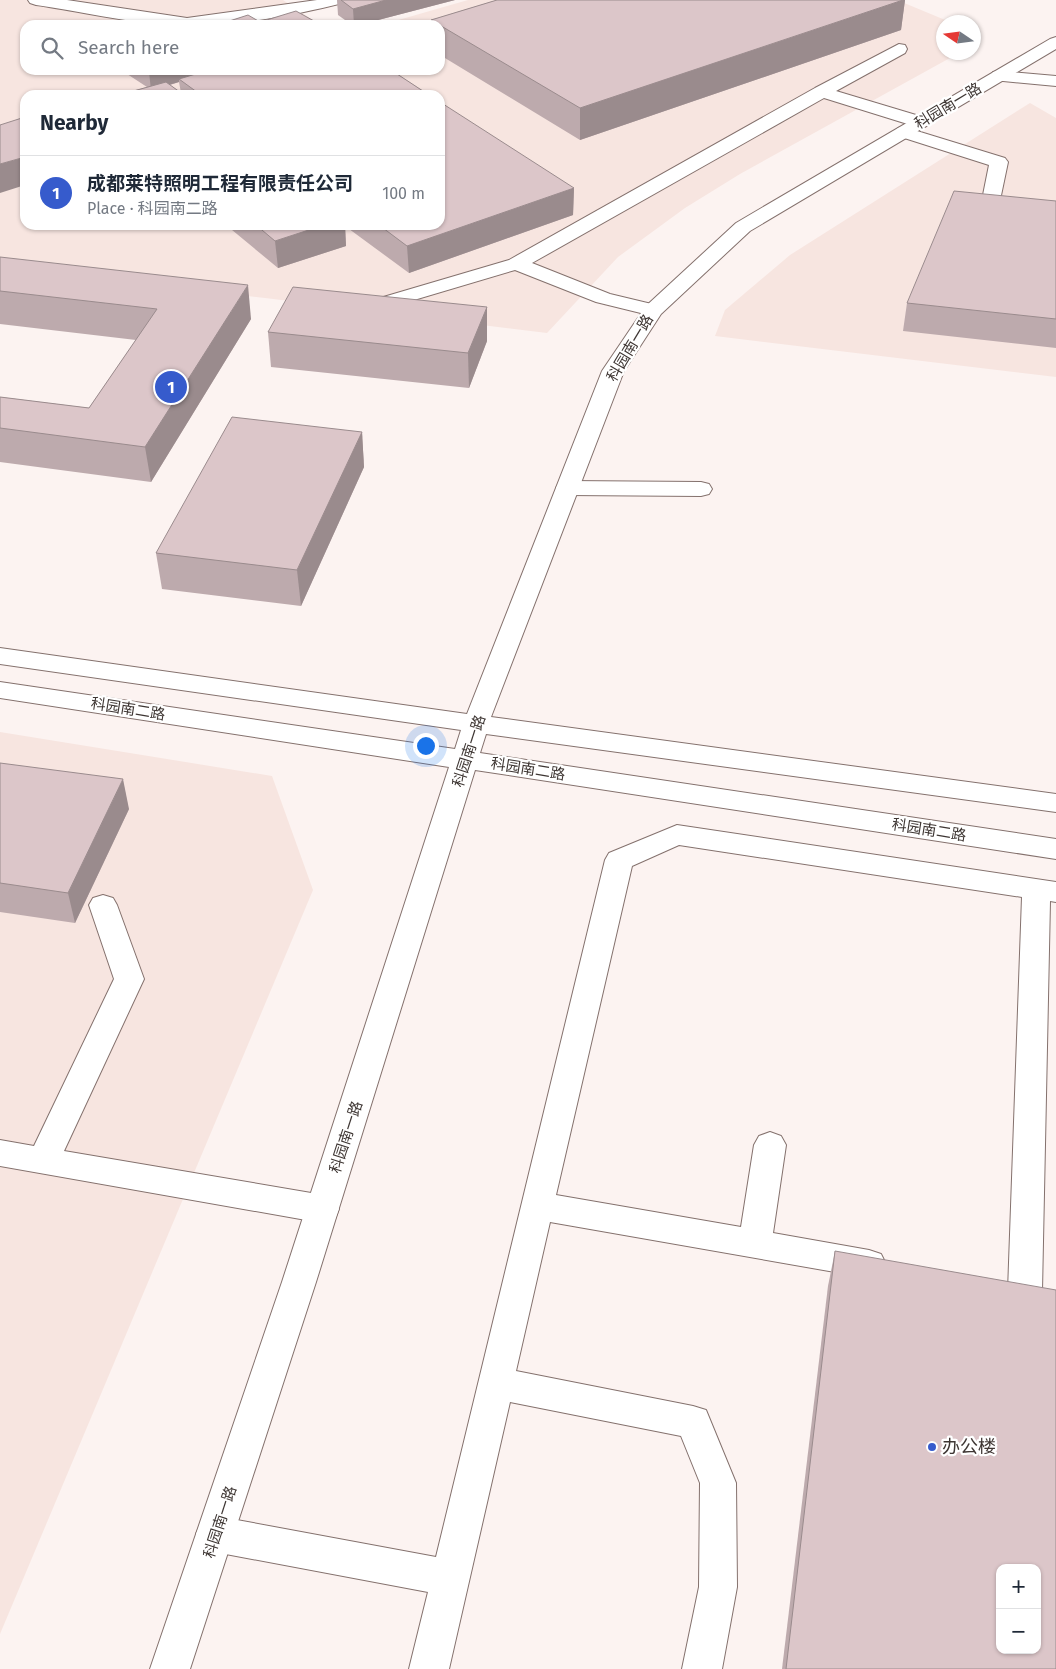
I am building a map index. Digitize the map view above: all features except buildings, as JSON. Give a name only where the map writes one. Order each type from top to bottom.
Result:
[{"type":"street","points":[[36,0],[173,20]]},
{"type":"street","points":[[204,20],[304,8],[337,0]]},
{"type":"street","name":"科园南一路","points":[[170,1669],[322,1209],[476,724],[613,371],[653,310],[743,227],[1056,42]]},
{"type":"street","points":[[387,302],[516,264],[899,49]]},
{"type":"street","points":[[999,76],[1056,82]]},
{"type":"street","points":[[820,92],[999,162],[989,210],[1056,217]]},
{"type":"street","points":[[516,264],[603,298],[653,310]]},
{"type":"street","points":[[567,488],[701,489]]},
{"type":"street","points":[[0,656],[476,724],[1056,803]]},
{"type":"street","name":"科园南二路","points":[[0,690],[1056,849]]},
{"type":"street","points":[[428,1669],[619,860],[677,835],[1046,890],[1026,1291]]},
{"type":"street","points":[[43,1161],[129,979],[103,905]]},
{"type":"street","points":[[755,1244],[770,1145]]},
{"type":"street","points":[[0,1153],[322,1209]]},
{"type":"street","points":[[538,1206],[900,1270]]},
{"type":"street","points":[[496,1383],[693,1422],[718,1483],[718,1587],[702,1669]]},
{"type":"street","points":[[215,1534],[449,1578]]},
{"type":"shaded area","points":[[0,0],[283,0],[313,20],[20,20],[20,75],[445,75],[445,20],[398,20],[468,0],[897,0],[936,16],[936,60],[946,60],[740,174],[685,208],[618,257],[547,333],[265,298],[0,269]]},
{"type":"shaded area","points":[[1030,103],[1056,118],[1056,377],[715,336],[725,310],[790,255]]},
{"type":"shaded area","points":[[0,732],[272,776],[313,890],[0,1634]]},
{"type":"place","name":"成都莱特照明工程有限责任公司","points":[[171,387]]},
{"type":"place","name":"办公楼","points":[[932,1447]]}]
